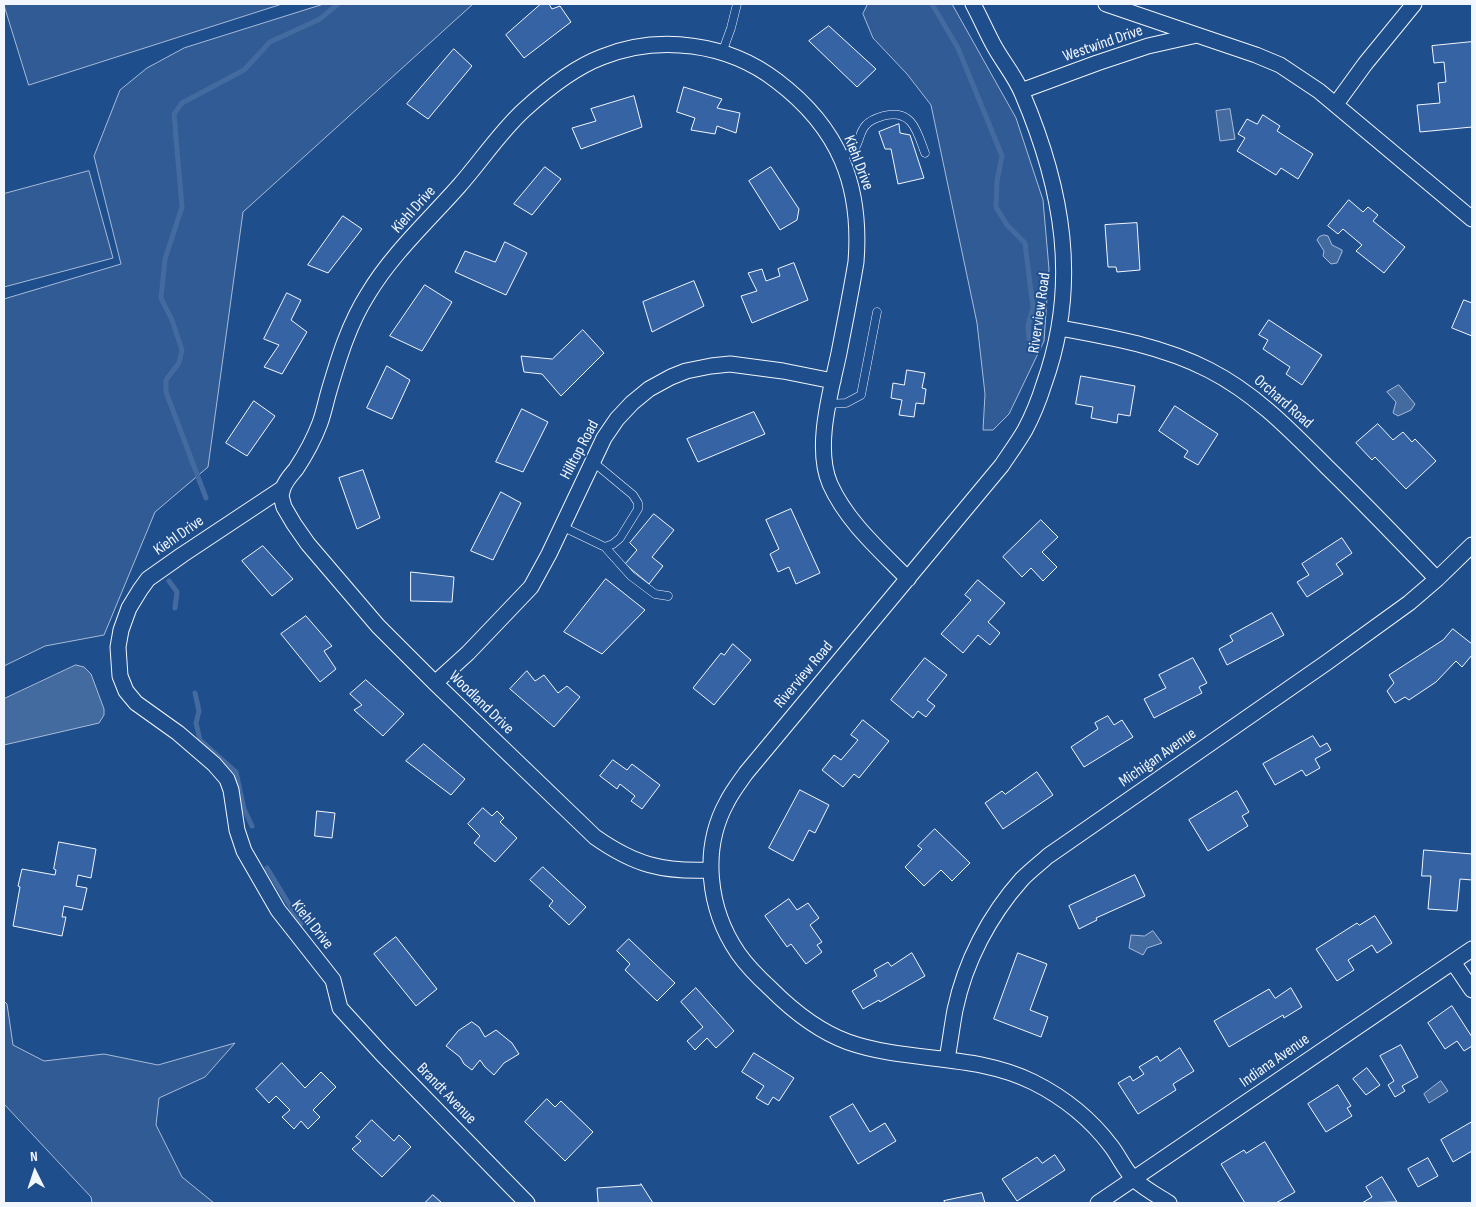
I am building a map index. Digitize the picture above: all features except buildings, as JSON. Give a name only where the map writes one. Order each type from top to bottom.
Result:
[{"type":"street","name":"Riverview Road","points":[[973,4],[993,44],[1021,91],[1049,169],[1062,228],[1064,262],[1060,328],[1052,361],[1036,406],[1025,429],[1002,465],[746,773],[727,802],[714,837],[711,870],[713,895],[718,916],[738,954],[789,1007],[813,1024],[848,1042],[912,1056],[973,1063],[1004,1070],[1031,1081],[1055,1094],[1076,1109],[1095,1127],[1134,1179]]},
{"type":"street","name":"Westwind Drive","points":[[1106,4],[1280,65],[1336,104],[1472,219]]},
{"type":"street","points":[[1336,104],[1365,64],[1414,4]]},
{"type":"street","name":"Westwind Drive","points":[[1021,91],[1097,62],[1148,46],[1197,35]]},
{"type":"street","name":"Kiehl Drive","points":[[340,1008],[333,980],[278,910],[244,851],[237,830],[231,790],[227,779],[214,764],[178,733],[136,703],[126,691],[120,676],[118,647],[121,630],[129,608],[148,579],[283,488],[285,481],[309,448],[320,422],[345,339],[368,294],[400,251],[524,110],[563,78],[599,58],[620,50],[661,44],[687,45],[722,52],[747,62],[770,75],[796,95],[827,131],[848,175],[855,203],[858,243],[855,271],[829,404],[824,444],[826,467],[830,484],[855,524],[908,579]]},
{"type":"street","name":"Orchard Road","points":[[1060,328],[1111,337],[1151,347],[1207,369],[1252,396],[1280,420],[1378,517],[1437,579]]},
{"type":"street","name":"Hilltop Road","points":[[435,684],[531,587],[549,554],[604,438],[632,403],[650,389],[686,371],[730,364],[783,371],[834,381]]},
{"type":"street","name":"Woodland Drive","points":[[283,488],[281,496],[284,507],[294,524],[308,544],[378,626],[435,684],[595,837],[619,853],[653,866],[669,870],[711,870]]},
{"type":"street","name":"Michigan Avenue","points":[[948,1059],[958,1001],[980,939],[1004,902],[1023,878],[1048,856],[1409,603],[1472,545]]},
{"type":"street","name":"Indiana Avenue","points":[[1098,1203],[1472,948]]},
{"type":"street","points":[[1453,962],[1472,990]]},
{"type":"street","name":"Brandt Avenue","points":[[340,1008],[382,1054],[527,1203]]},
{"type":"street","points":[[1134,1179],[1169,1203]]},
{"type":"lane","points":[[722,52],[737,4]]},
{"type":"lane","points":[[841,158],[854,150],[866,124],[873,119],[890,114],[902,115],[909,119],[917,130],[925,153]]},
{"type":"lane","points":[[829,404],[846,403],[861,395],[877,312]]},
{"type":"lane","points":[[592,461],[633,495],[638,502],[638,509],[620,538],[613,544],[605,547]]},
{"type":"lane","points":[[561,526],[605,547],[631,576],[655,594],[668,596]]},
{"type":"shaded area","points":[[4,4],[282,4],[29,85]]},
{"type":"shaded area","points":[[324,4],[473,4],[243,212],[208,467],[155,512],[104,635],[45,646],[4,666],[4,299],[121,264],[94,156],[120,90],[147,68],[184,48]]},
{"type":"shaded area","points":[[868,4],[952,4],[1016,118],[1043,200],[1049,269],[1044,341],[1009,414],[993,430],[983,430],[985,394],[977,323],[931,105],[907,74],[873,38],[863,14]]},
{"type":"shaded area","points":[[1230,109],[1235,139],[1220,141],[1216,111]]},
{"type":"shaded area","points":[[89,171],[113,258],[4,287],[4,194]]},
{"type":"shaded area","points":[[1324,235],[1328,236],[1332,245],[1342,250],[1337,263],[1331,264],[1323,256],[1324,251],[1317,240]]},
{"type":"shaded area","points":[[1399,385],[1415,404],[1411,410],[1398,416],[1393,413],[1396,402],[1387,392]]},
{"type":"shaded area","points":[[76,665],[84,667],[91,674],[104,709],[104,715],[99,723],[4,745],[4,699]]},
{"type":"shaded area","points":[[1153,931],[1162,943],[1147,948],[1143,955],[1129,948],[1131,935],[1144,936]]},
{"type":"shaded area","points":[[4,1001],[7,1004],[13,1045],[44,1061],[104,1054],[158,1065],[235,1043],[205,1077],[159,1098],[156,1125],[182,1177],[214,1203],[92,1203],[91,1197],[4,1104]]},
{"type":"shaded area","points":[[1441,1081],[1448,1091],[1429,1103],[1424,1094]]},
{"type":"waterway","points":[[206,498],[166,392],[166,380],[179,363],[182,350],[172,320],[161,298],[165,259],[182,207],[174,114],[182,103],[244,70],[270,42],[320,19],[338,4]]},
{"type":"waterway","points":[[932,4],[958,48],[1002,156],[997,181],[996,207],[1007,225],[1025,243],[1033,308],[1028,326],[1029,339],[1033,347]]},
{"type":"waterway","points":[[169,581],[177,592],[175,608]]},
{"type":"waterway","points":[[195,693],[199,711],[196,723],[200,740],[236,772],[244,809],[252,826]]},
{"type":"waterway","points":[[267,868],[301,924]]}]
